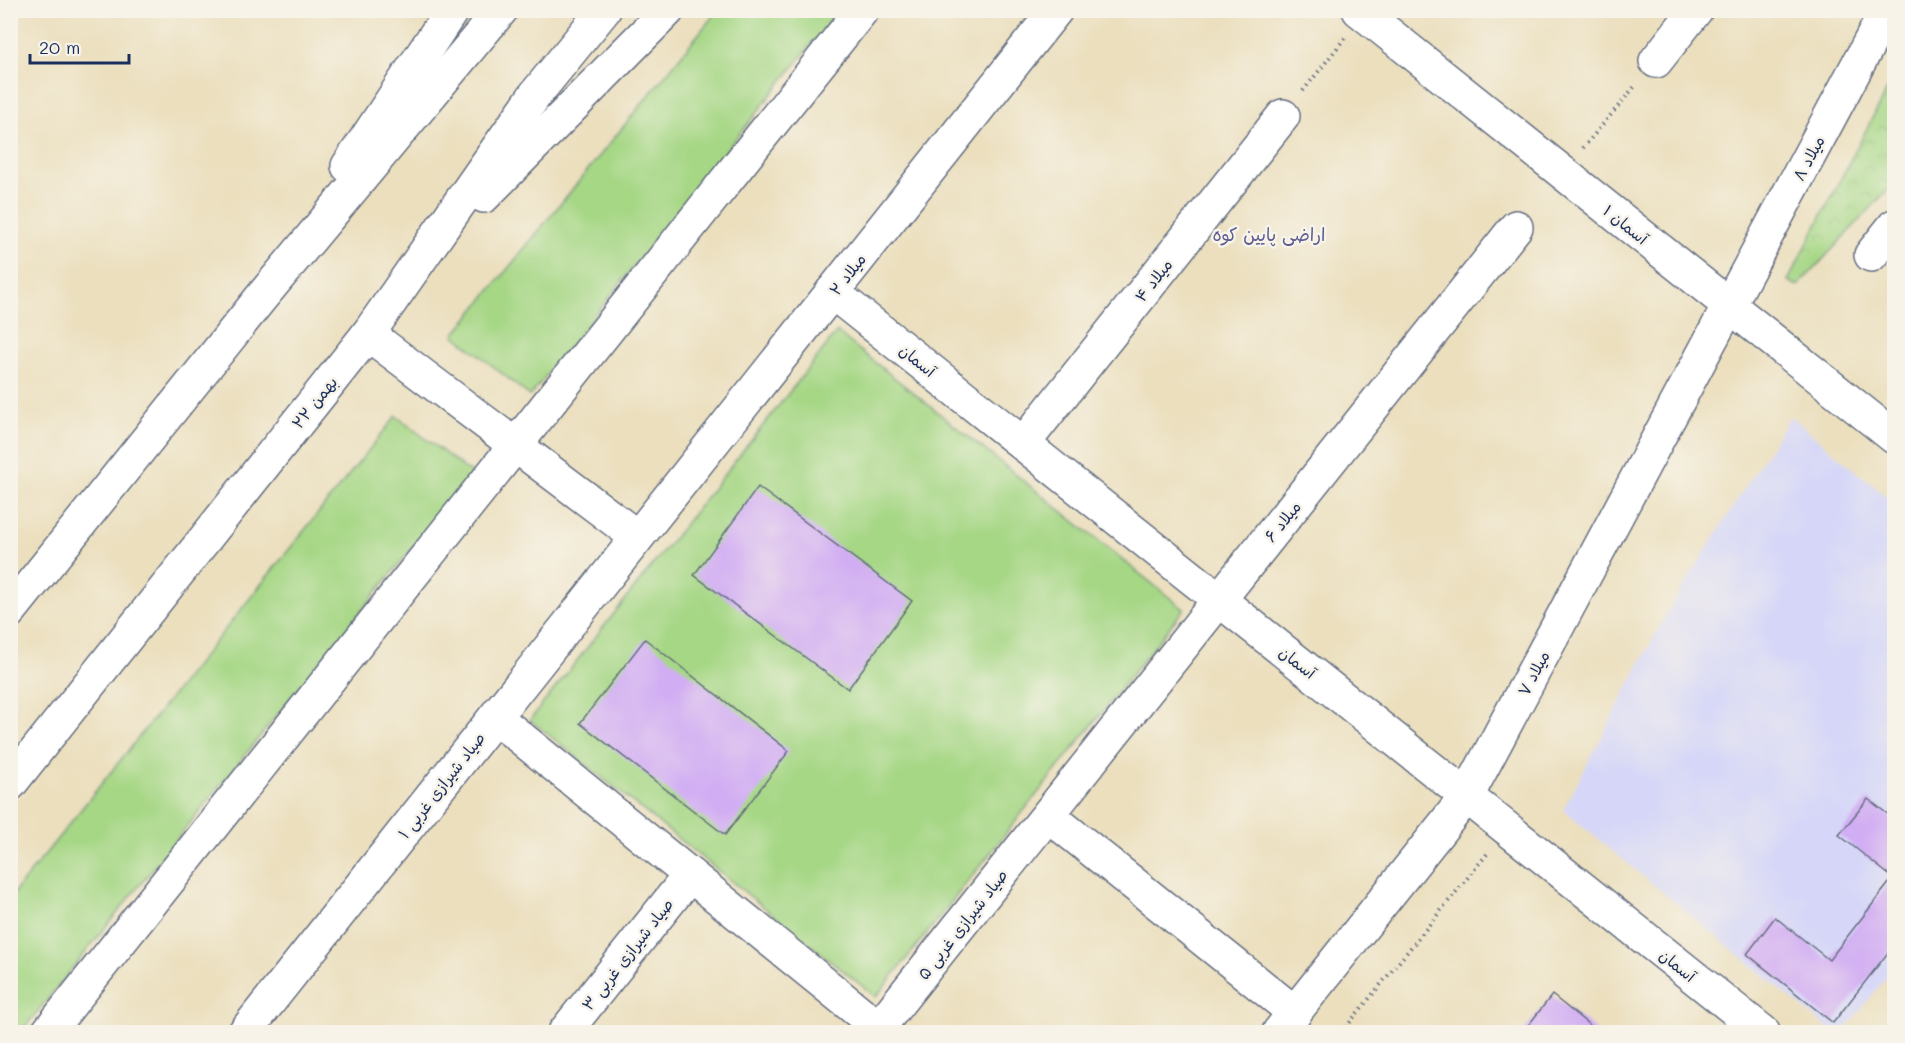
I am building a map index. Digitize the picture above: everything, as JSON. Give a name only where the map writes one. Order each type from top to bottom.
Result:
[{"type":"main road","points":[[260,298],[452,10]]},
{"type":"main road","points":[[10,611],[260,298],[501,10]]},
{"type":"main road","name":"۲۲ بهمن","points":[[10,784],[368,334],[536,95],[604,10]]},
{"type":"main road","points":[[419,261],[668,10]]},
{"type":"main road","points":[[48,1032],[862,10]]},
{"type":"main road","name":"میلاد ۲","points":[[637,537],[1056,10]]},
{"type":"main road","points":[[1656,61],[1696,10]]},
{"type":"main road","name":"میلاد ۸","points":[[1729,306],[1887,10]]},
{"type":"main road","name":"آسمان ۱","points":[[1364,12],[1562,173],[1894,436]]},
{"type":"main road","name":"میلاد ۴","points":[[1023,444],[1283,116]]},
{"type":"main road","points":[[1871,255],[1894,226]]},
{"type":"main road","name":"میلاد ۶","points":[[1048,815],[1516,227]]},
{"type":"main road","name":"آسمان","points":[[832,292],[1763,1032]]},
{"type":"main road","name":"میلاد ۷","points":[[1287,1023],[1467,796],[1729,306]]},
{"type":"main road","points":[[368,334],[637,537]]},
{"type":"main road","name":"صیاد شیرازی غربی ۱","points":[[245,1032],[637,537]]},
{"type":"main road","points":[[495,717],[877,1030]]},
{"type":"main road","points":[[1048,815],[1287,1023]]},
{"type":"main road","name":"صیاد شیرازی غربی ۵","points":[[877,1030],[1048,815]]},
{"type":"main road","name":"صیاد شیرازی غربی ۳","points":[[565,1032],[690,875]]},
{"type":"path","points":[[1283,116],[1364,12]]},
{"type":"path","points":[[1562,173],[1656,61]]},
{"type":"path","points":[[1342,1032],[1508,829]]},
{"type":"shaded area","points":[[1790,416],[1894,503],[1894,968],[1843,1032],[1832,1032],[1563,810],[1668,611]]},
{"type":"green space","points":[[718,10],[838,11],[530,396],[454,335]]},
{"type":"green space","points":[[1894,76],[1894,183],[1798,286],[1788,281]]},
{"type":"green space","points":[[837,332],[1184,609],[876,997],[530,720]]},
{"type":"green space","points":[[396,416],[472,474],[21,1032],[11,1032],[10,898]]},
{"type":"building","points":[[758,487],[912,601],[848,689],[694,575]]},
{"type":"building","points":[[645,639],[789,751],[725,835],[580,723]]},
{"type":"building","points":[[1868,799],[1894,819],[1894,945],[1833,1023],[1747,954],[1775,917],[1829,960],[1893,878],[1839,835]]},
{"type":"building","points":[[1552,995],[1598,1032],[1523,1032]]},
{"type":"district","name":"اراضی پایین کوه","points":[[1269,234]]}]
